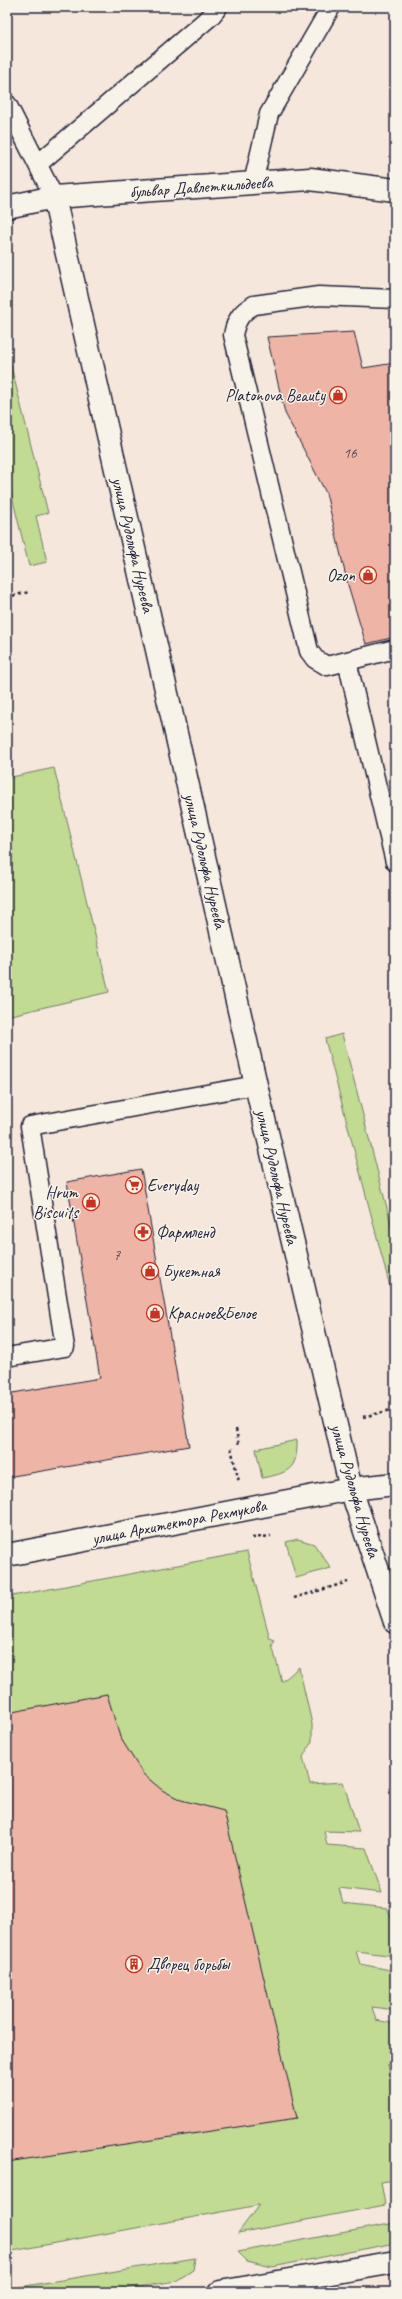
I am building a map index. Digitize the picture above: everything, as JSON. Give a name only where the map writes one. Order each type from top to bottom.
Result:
[{"type":"street","name":"бульвар Давлеткильдеева","points":[[7,207],[54,197],[310,179],[395,190]]},
{"type":"street","name":"улица Рудольфа Нуреева","points":[[54,197],[256,1086],[351,1489],[395,1622]]},
{"type":"street","name":"улица Архитектора Рехмукова","points":[[7,1555],[351,1489],[395,1484]]},
{"type":"street","points":[[220,2292],[395,2262]]},
{"type":"lane","points":[[38,164],[211,16],[218,7]]},
{"type":"lane","points":[[253,183],[269,114],[331,7]]},
{"type":"lane","name":"улица Рудольфа Нуреева","points":[[7,104],[54,197]]},
{"type":"lane","points":[[395,299],[319,296],[254,305],[245,310],[238,319],[233,335],[309,651],[315,659],[327,666],[395,649]]},
{"type":"lane","points":[[347,661],[395,862]]},
{"type":"lane","points":[[7,1357],[65,1347],[30,1126],[256,1086]]},
{"type":"path","points":[[7,598],[29,592]]},
{"type":"path","points":[[336,1424],[395,1409]]},
{"type":"path","points":[[236,1429],[239,1446]]},
{"type":"path","points":[[231,1448],[240,1487]]},
{"type":"path","points":[[252,1538],[271,1536]]},
{"type":"path","points":[[294,1598],[348,1582]]},
{"type":"green space","points":[[7,350],[48,513],[36,516],[47,562],[29,566],[7,476]]},
{"type":"green space","points":[[54,768],[109,992],[7,1016],[7,778]]},
{"type":"green space","points":[[342,1034],[395,1239],[395,1306],[325,1039]]},
{"type":"green space","points":[[297,1440],[296,1458],[290,1468],[285,1472],[262,1478],[256,1449]]},
{"type":"green space","points":[[298,1539],[314,1544],[331,1568],[296,1578],[286,1542]]},
{"type":"green space","points":[[247,1552],[270,1639],[275,1641],[272,1645],[282,1682],[299,1667],[312,1724],[312,1741],[303,1757],[310,1784],[343,1782],[359,1832],[324,1831],[327,1845],[366,1848],[382,1893],[339,1888],[343,1903],[387,1908],[395,1924],[395,1956],[356,1951],[360,1964],[395,1971],[395,2010],[372,2007],[376,2020],[395,2024],[395,2065],[388,2065],[392,2081],[395,2082],[395,2180],[381,2182],[385,2205],[238,2233],[259,2205],[7,2252],[7,1597]]},
{"type":"green space","points":[[395,2223],[395,2243],[272,2267],[247,2261],[238,2252]]},
{"type":"green space","points":[[195,2258],[193,2270],[176,2281],[107,2292],[7,2292],[7,2289]]},
{"type":"building","points":[[354,332],[363,368],[395,363],[395,637],[366,644],[348,585],[326,493],[285,413],[267,337]]},
{"type":"building","points":[[141,1169],[189,1446],[7,1477],[7,1394],[100,1378],[67,1182]]},
{"type":"building","name":"Дворец борьбы","points":[[107,1694],[120,1737],[143,1774],[162,1790],[181,1800],[224,1811],[297,2118],[7,2162],[7,1713]]},
{"type":"place","name":"Platonova Beauty","points":[[338,395]]},
{"type":"place","name":"Ozon","points":[[368,575]]},
{"type":"place","name":"Everyday","points":[[134,1185]]},
{"type":"place","name":"Hrum Biscuits","points":[[91,1202]]},
{"type":"place","name":"Фармленд","points":[[143,1232]]},
{"type":"place","name":"Букетная","points":[[150,1271]]},
{"type":"place","name":"Красное&Белое","points":[[155,1313]]},
{"type":"place","name":"Дворец борьбы","points":[[134,1964]]}]
